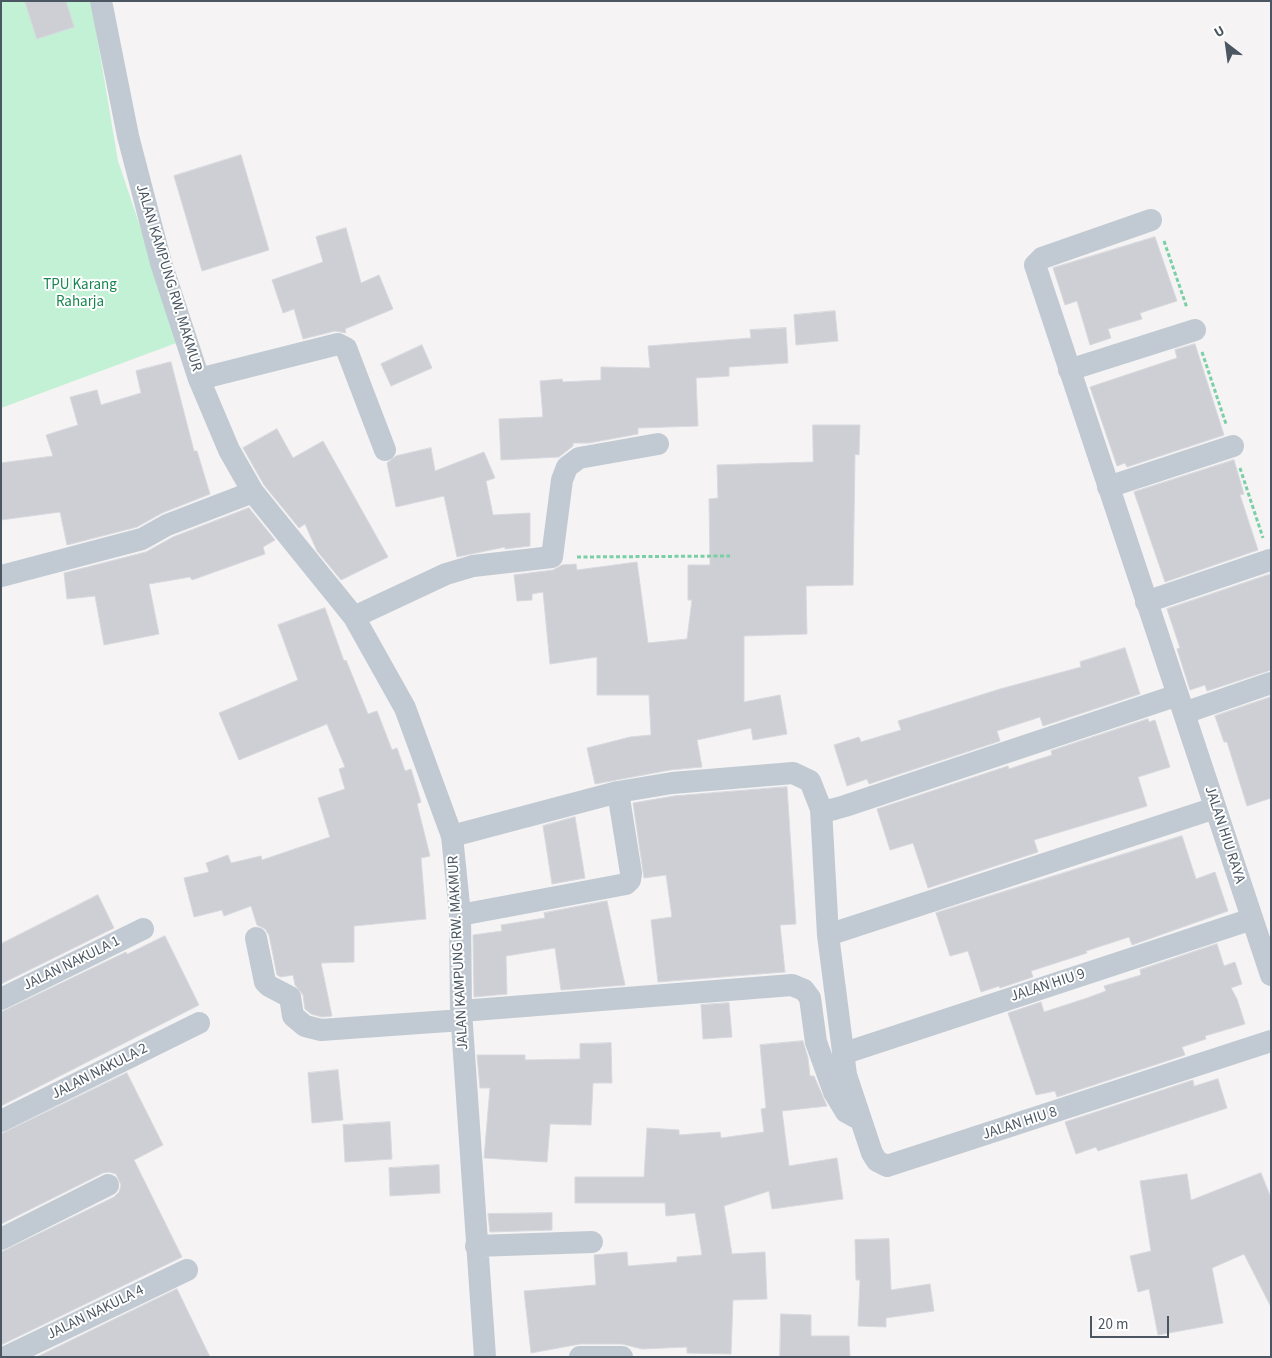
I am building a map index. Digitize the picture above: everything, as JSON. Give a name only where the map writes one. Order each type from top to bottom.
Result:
[{"type":"street","name":"JALAN KAMPUNG RW. MAKMUR","points":[[102,1],[128,136],[161,263],[198,379],[229,450],[253,492],[354,617],[405,708],[452,836],[460,915],[461,1016],[485,1357]]},
{"type":"street","name":"JALAN HIU RAYA","points":[[1151,220],[1037,260],[1035,265],[1271,975]]},
{"type":"street","points":[[1069,370],[1195,330]]},
{"type":"street","points":[[198,379],[338,344],[346,348],[385,450]]},
{"type":"street","points":[[354,617],[446,574],[473,566],[552,557],[562,480],[567,467],[579,458],[658,444]]},
{"type":"street","points":[[1108,487],[1233,446]]},
{"type":"street","points":[[1,576],[142,539],[168,526],[253,492]]},
{"type":"street","points":[[1146,602],[1270,560]]},
{"type":"street","points":[[820,809],[831,810],[845,806],[1181,704],[1271,683]]},
{"type":"street","name":"JALAN HIU 8","points":[[452,836],[618,792],[672,783],[794,773],[810,781],[820,809],[828,935],[833,986],[845,1053],[846,1075],[872,1153],[876,1161],[887,1166],[1271,1041]]},
{"type":"street","points":[[460,915],[626,884],[630,880],[631,873],[618,792]]},
{"type":"street","points":[[828,935],[1215,808]]},
{"type":"street","name":"JALAN HIU 9","points":[[845,1053],[1252,919]]},
{"type":"street","name":"JALAN NAKULA 1","points":[[1,999],[143,930]]},
{"type":"street","points":[[256,938],[265,982],[290,997],[293,1016],[305,1026],[321,1030],[792,985],[804,990],[810,998],[816,1042],[834,1092],[846,1112],[861,1121]]},
{"type":"street","name":"JALAN NAKULA 2","points":[[1,1121],[198,1023]]},
{"type":"street","points":[[1,1240],[108,1185]]},
{"type":"street","points":[[476,1246],[592,1242]]},
{"type":"street","name":"JALAN NAKULA 4","points":[[6,1357],[187,1270]]},
{"type":"street","points":[[580,1357],[622,1357]]},
{"type":"path","points":[[1151,220],[1158,222],[1270,560]]},
{"type":"path","points":[[552,557],[730,556]]},
{"type":"green space","name":"TPU Karang Raharja","points":[[1,1],[91,1],[118,161],[179,342],[1,408]]},
{"type":"building","points":[[25,1],[66,1],[74,27],[37,39]]},
{"type":"building","points":[[241,155],[269,250],[202,271],[174,176]]},
{"type":"building","points":[[346,228],[361,283],[379,275],[393,309],[345,329],[346,333],[335,331],[303,339],[294,309],[283,313],[272,280],[323,262],[316,237]]},
{"type":"building","points":[[1155,237],[1177,301],[1140,313],[1142,319],[1108,329],[1111,338],[1090,345],[1077,301],[1065,305],[1053,268]]},
{"type":"building","points":[[835,311],[838,341],[796,345],[794,315]]},
{"type":"building","points":[[786,328],[788,363],[729,367],[729,376],[696,378],[698,426],[638,428],[638,434],[589,443],[573,443],[573,446],[559,457],[501,460],[499,419],[543,417],[540,381],[562,379],[563,382],[601,380],[601,367],[650,368],[648,346],[751,338],[750,330]]},
{"type":"building","points":[[1195,344],[1224,435],[1127,467],[1125,463],[1117,466],[1090,387],[1177,358],[1175,350]]},
{"type":"building","points":[[422,345],[432,368],[391,386],[381,364]]},
{"type":"building","points":[[171,362],[194,451],[197,451],[210,494],[162,513],[137,527],[67,545],[60,512],[1,520],[1,463],[53,456],[46,435],[78,425],[70,397],[97,390],[101,405],[141,393],[136,371]]},
{"type":"building","points":[[813,425],[860,425],[859,455],[855,454],[853,585],[806,586],[807,634],[744,636],[744,702],[780,695],[787,734],[753,740],[751,728],[697,740],[702,767],[670,770],[595,784],[587,748],[630,737],[651,735],[649,695],[597,695],[597,657],[550,664],[543,592],[532,594],[532,600],[517,601],[514,575],[553,570],[562,565],[576,564],[577,570],[637,562],[648,643],[687,639],[692,600],[688,600],[688,565],[710,565],[709,499],[718,498],[717,465],[813,462]]},
{"type":"building","points":[[277,429],[293,458],[323,441],[388,557],[341,580],[317,551],[305,524],[299,528],[264,485],[243,448]]},
{"type":"building","points":[[431,448],[435,471],[484,452],[495,478],[486,481],[493,515],[530,513],[530,546],[505,549],[505,547],[457,557],[444,496],[396,507],[387,463],[396,456]]},
{"type":"building","points":[[1234,460],[1244,494],[1240,495],[1258,550],[1165,582],[1134,492]]},
{"type":"building","points":[[249,508],[275,540],[263,547],[265,554],[192,580],[190,577],[149,584],[159,634],[104,645],[95,596],[67,599],[64,573],[146,552],[173,537]]},
{"type":"building","points":[[1271,574],[1271,670],[1207,691],[1205,685],[1190,690],[1177,649],[1180,648],[1167,609]]},
{"type":"building","points":[[325,608],[344,661],[346,660],[368,714],[377,711],[392,750],[397,748],[405,771],[411,769],[421,802],[417,804],[430,856],[421,858],[426,919],[354,926],[354,962],[321,963],[332,1016],[322,1017],[311,1014],[305,1009],[303,995],[295,985],[293,975],[281,977],[277,975],[269,935],[265,929],[257,925],[251,906],[224,916],[222,910],[194,917],[184,878],[209,872],[206,863],[228,855],[231,863],[261,856],[262,860],[330,837],[318,798],[345,789],[339,769],[345,767],[327,724],[239,760],[219,713],[298,680],[278,625]]},
{"type":"building","points":[[1125,648],[1140,694],[1043,726],[1040,717],[997,731],[1000,741],[869,784],[867,779],[847,786],[834,745],[859,737],[861,742],[901,730],[898,721],[1000,689],[1081,667],[1080,662]]},
{"type":"building","points":[[1271,697],[1271,798],[1247,806],[1227,742],[1224,742],[1215,716]]},
{"type":"building","points":[[1148,719],[1149,722],[1155,720],[1170,767],[1138,777],[1147,806],[1034,840],[1038,852],[928,888],[913,843],[890,850],[877,809],[1008,766],[1009,769],[1052,755],[1051,751]]},
{"type":"building","points":[[787,787],[796,924],[780,925],[785,972],[658,982],[651,920],[672,917],[666,875],[644,878],[633,803],[674,796]]},
{"type":"building","points":[[575,817],[585,878],[552,884],[543,826]]},
{"type":"building","points":[[1182,836],[1196,879],[1215,872],[1228,911],[1132,945],[1129,937],[1086,951],[1087,953],[1031,971],[1033,977],[981,992],[968,951],[950,956],[936,913]]},
{"type":"building","points":[[98,895],[114,928],[1,984],[1,944]]},
{"type":"building","points":[[607,901],[625,985],[561,990],[555,948],[506,956],[507,994],[474,997],[473,935],[502,931],[501,925],[545,918],[544,913]]},
{"type":"building","points":[[165,936],[199,1005],[1,1106],[1,1012],[126,952],[127,954]]},
{"type":"building","points":[[1217,944],[1224,966],[1235,962],[1242,984],[1231,988],[1237,999],[1245,1024],[1205,1036],[1206,1039],[1182,1047],[1185,1055],[1057,1097],[1055,1091],[1036,1095],[1008,1013],[1041,1002],[1044,1012],[1087,998],[1106,991],[1104,986],[1141,975],[1140,970]]},
{"type":"building","points":[[729,1003],[732,1037],[703,1039],[701,1005]]},
{"type":"building","points":[[803,1041],[808,1058],[810,1076],[814,1076],[827,1106],[782,1111],[789,1166],[837,1158],[843,1199],[772,1209],[769,1191],[724,1206],[732,1254],[765,1252],[767,1299],[733,1300],[731,1354],[687,1353],[687,1347],[642,1349],[622,1344],[580,1344],[531,1353],[524,1291],[596,1285],[594,1255],[627,1252],[628,1266],[677,1262],[677,1257],[702,1255],[695,1213],[666,1216],[665,1203],[575,1203],[575,1177],[644,1177],[647,1128],[679,1130],[679,1135],[720,1132],[721,1138],[764,1132],[761,1109],[766,1108],[760,1045]]},
{"type":"building","points":[[611,1043],[612,1083],[593,1083],[591,1125],[550,1124],[547,1162],[484,1158],[490,1088],[480,1088],[477,1055],[525,1055],[525,1060],[580,1059],[580,1044]]},
{"type":"building","points":[[338,1070],[343,1120],[312,1123],[308,1073]]},
{"type":"building","points":[[127,1073],[163,1145],[134,1160],[182,1257],[1,1345],[1,1252],[114,1197],[119,1192],[121,1185],[116,1174],[103,1173],[1,1224],[1,1134]]},
{"type":"building","points":[[1218,1079],[1227,1108],[1098,1151],[1096,1147],[1076,1154],[1065,1122],[1193,1080],[1194,1086]]},
{"type":"building","points":[[390,1122],[392,1159],[345,1162],[343,1125]]},
{"type":"building","points":[[439,1165],[440,1193],[390,1196],[389,1168]]},
{"type":"building","points":[[1261,1173],[1271,1198],[1271,1307],[1244,1254],[1212,1268],[1223,1323],[1158,1335],[1149,1289],[1138,1292],[1130,1256],[1151,1251],[1140,1181],[1187,1174],[1191,1200]]},
{"type":"building","points":[[552,1213],[552,1230],[490,1232],[488,1214]]},
{"type":"building","points":[[889,1239],[891,1290],[930,1284],[934,1311],[886,1318],[886,1327],[858,1326],[860,1280],[856,1280],[855,1240]]},
{"type":"building","points":[[177,1289],[210,1357],[37,1357]]},
{"type":"building","points":[[781,1314],[811,1315],[811,1336],[849,1336],[850,1357],[780,1357]]}]
